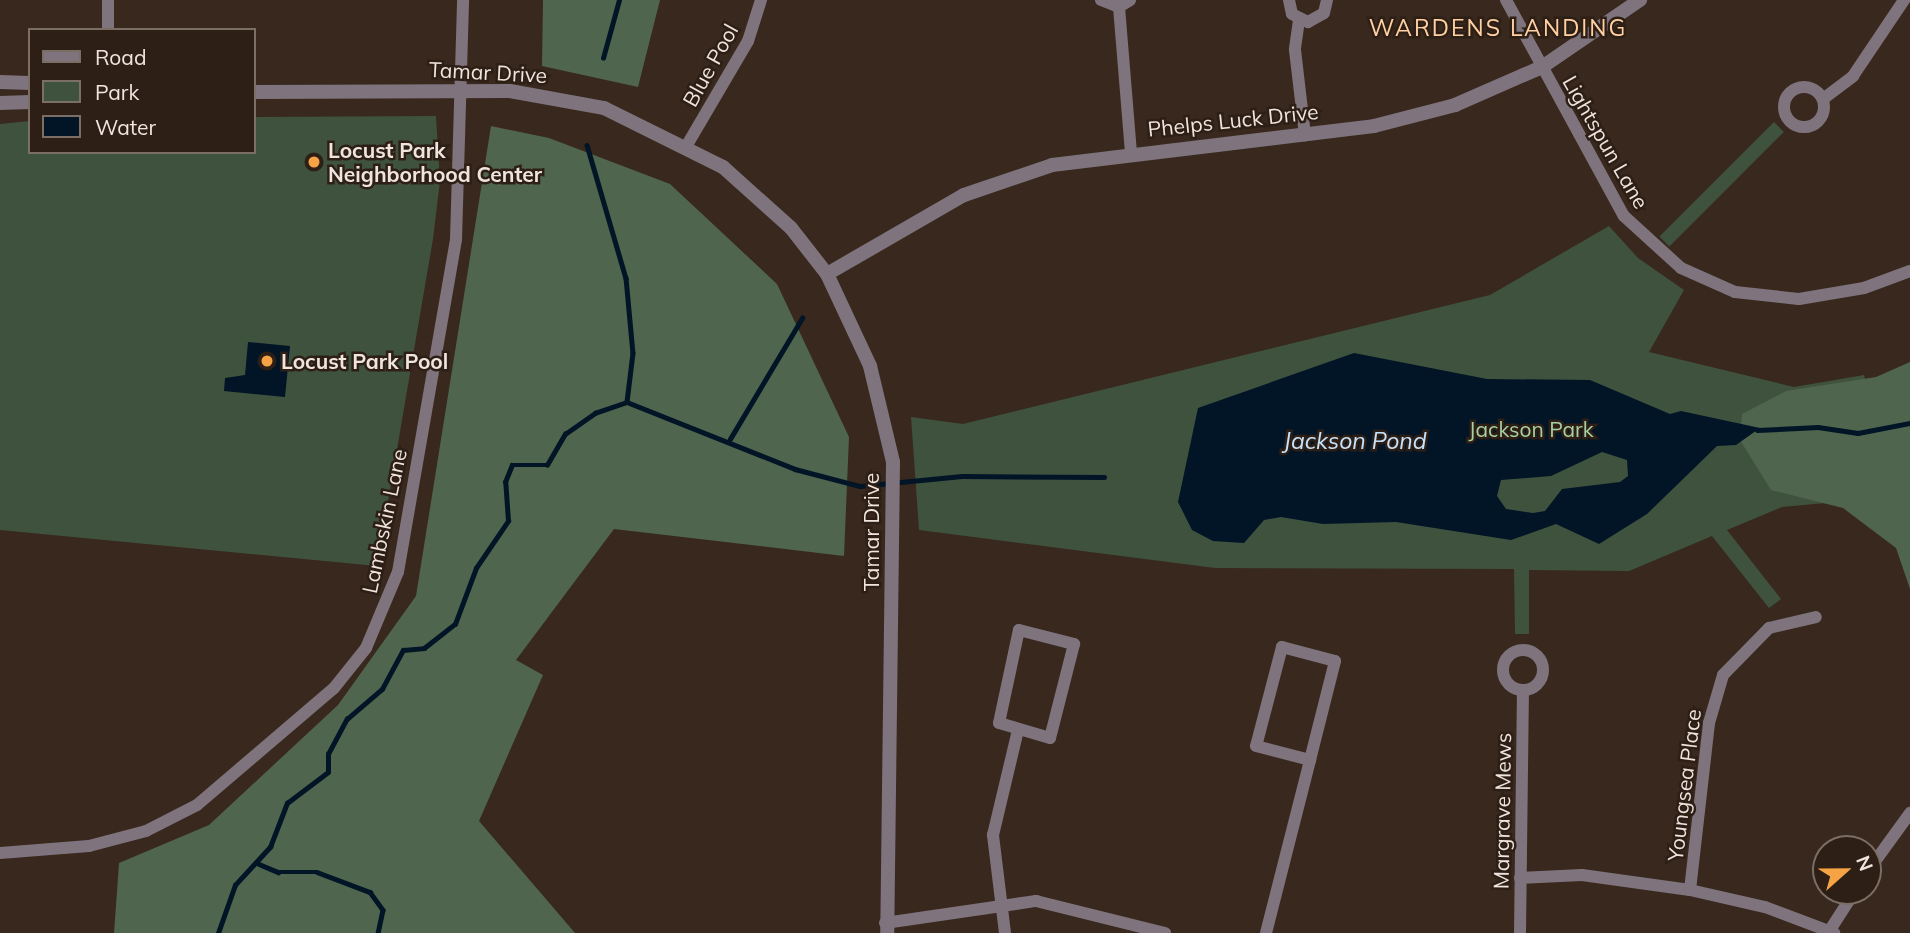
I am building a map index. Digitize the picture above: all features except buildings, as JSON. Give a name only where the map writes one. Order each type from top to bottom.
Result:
[{"type":"street","points":[[108,0],[108,28]]},
{"type":"street","name":"Lambskin Lane","points":[[0,853],[89,846],[146,831],[197,805],[334,688],[366,648],[398,572],[456,239],[464,90],[463,0]]},
{"type":"street","name":"Blue Pool","points":[[687,145],[748,41],[761,0]]},
{"type":"street","points":[[1101,0],[1124,3],[1131,152]]},
{"type":"street","points":[[1289,0],[1299,20],[1295,50],[1305,135]]},
{"type":"street","points":[[1299,20],[1319,19],[1327,0]]},
{"type":"street","name":"Lightspun Lane","points":[[1506,0],[1624,216],[1681,268],[1735,292],[1799,299],[1864,288],[1910,271]]},
{"type":"street","name":"Phelps Luck Drive","points":[[827,274],[964,195],[1052,165],[1131,152],[1305,135],[1415,117],[1542,67],[1640,0]]},
{"type":"street","points":[[1823,99],[1853,76],[1904,0]]},
{"type":"street","points":[[0,82],[28,83]]},
{"type":"street","name":"Tamar Drive","points":[[256,92],[464,90],[555,96],[604,108],[687,145],[753,191],[827,274],[870,366],[893,462],[895,500],[886,928]]},
{"type":"street","points":[[0,103],[28,102]]},
{"type":"street","name":"Youngsea Place","points":[[1690,890],[1709,723],[1723,675],[1769,628],[1816,617]]},
{"type":"street","points":[[1019,631],[1074,643],[1050,738],[1018,730],[1003,726],[997,715],[1019,631]]},
{"type":"street","points":[[1266,933],[1310,760],[1335,661],[1282,647],[1256,746],[1310,760]]},
{"type":"street","name":"Margrave Mews","points":[[1520,933],[1523,690]]},
{"type":"street","points":[[1005,933],[999,905],[993,835],[1018,730]]},
{"type":"street","points":[[1882,851],[1910,813]]},
{"type":"street","points":[[1520,878],[1582,875],[1690,890],[1832,931],[1847,905]]},
{"type":"street","points":[[886,928],[999,905],[1036,901],[1132,929],[1165,933]]},
{"type":"green space","points":[[543,0],[660,0],[638,87],[542,66]]},
{"type":"green space","points":[[436,116],[440,181],[433,239],[377,566],[0,530],[0,124],[28,121],[28,154],[256,154],[256,117]]},
{"type":"green space","points":[[1774,122],[1784,132],[1669,246],[1659,237]]},
{"type":"green space","points":[[491,126],[549,138],[670,184],[777,284],[849,437],[844,556],[614,529],[516,660],[543,675],[479,821],[575,933],[114,933],[119,863],[209,825],[338,705],[416,596]]},
{"type":"green space","name":"Jackson Park","points":[[1609,226],[1638,258],[1684,290],[1649,352],[1794,387],[1864,375],[1891,497],[1782,507],[1727,530],[1781,599],[1769,608],[1712,536],[1629,571],[1529,570],[1529,634],[1515,634],[1514,569],[1215,568],[919,530],[911,417],[963,424],[1490,295]]},
{"type":"green space","points":[[1910,362],[1910,589],[1896,548],[1843,508],[1771,490],[1740,440],[1742,414],[1786,391],[1876,377]]},
{"type":"water","name":"Locust Park Pool","points":[[248,342],[290,346],[285,397],[224,391],[225,378],[245,375]]},
{"type":"water","name":"Jackson Pond","points":[[1354,353],[1487,379],[1590,380],[1670,414],[1681,411],[1760,428],[1736,445],[1717,446],[1647,514],[1599,544],[1556,524],[1511,540],[1396,522],[1323,524],[1281,517],[1264,520],[1244,543],[1213,541],[1192,530],[1178,502],[1198,408]],"holes":[[[1602,452],[1627,460],[1628,476],[1620,482],[1562,489],[1545,511],[1533,513],[1506,509],[1497,496],[1501,480],[1551,476]]]},
{"type":"waterway","points":[[603,58],[619,0]]},
{"type":"waterway","points":[[587,145],[626,278],[633,353],[627,402]]},
{"type":"waterway","points":[[730,439],[802,318]]},
{"type":"waterway","points":[[218,933],[235,885],[270,847],[287,803],[328,772],[328,754],[347,719],[382,689],[403,650],[424,648],[455,624],[476,568],[508,521],[505,482],[512,465],[547,465],[565,434],[595,413],[627,402],[795,469],[860,486],[962,476],[1104,477]]},
{"type":"waterway","points":[[1757,430],[1818,427],[1858,433],[1910,423]]},
{"type":"waterway","points":[[259,864],[278,872],[317,872],[370,892],[383,910],[378,933]]},
{"type":"place","name":"Locust Park Neighborhood Center","points":[[314,162]]},
{"type":"place","name":"Locust Park Pool","points":[[267,361]]},
{"type":"district","name":"WARDENS LANDING","points":[[1498,28]]}]
